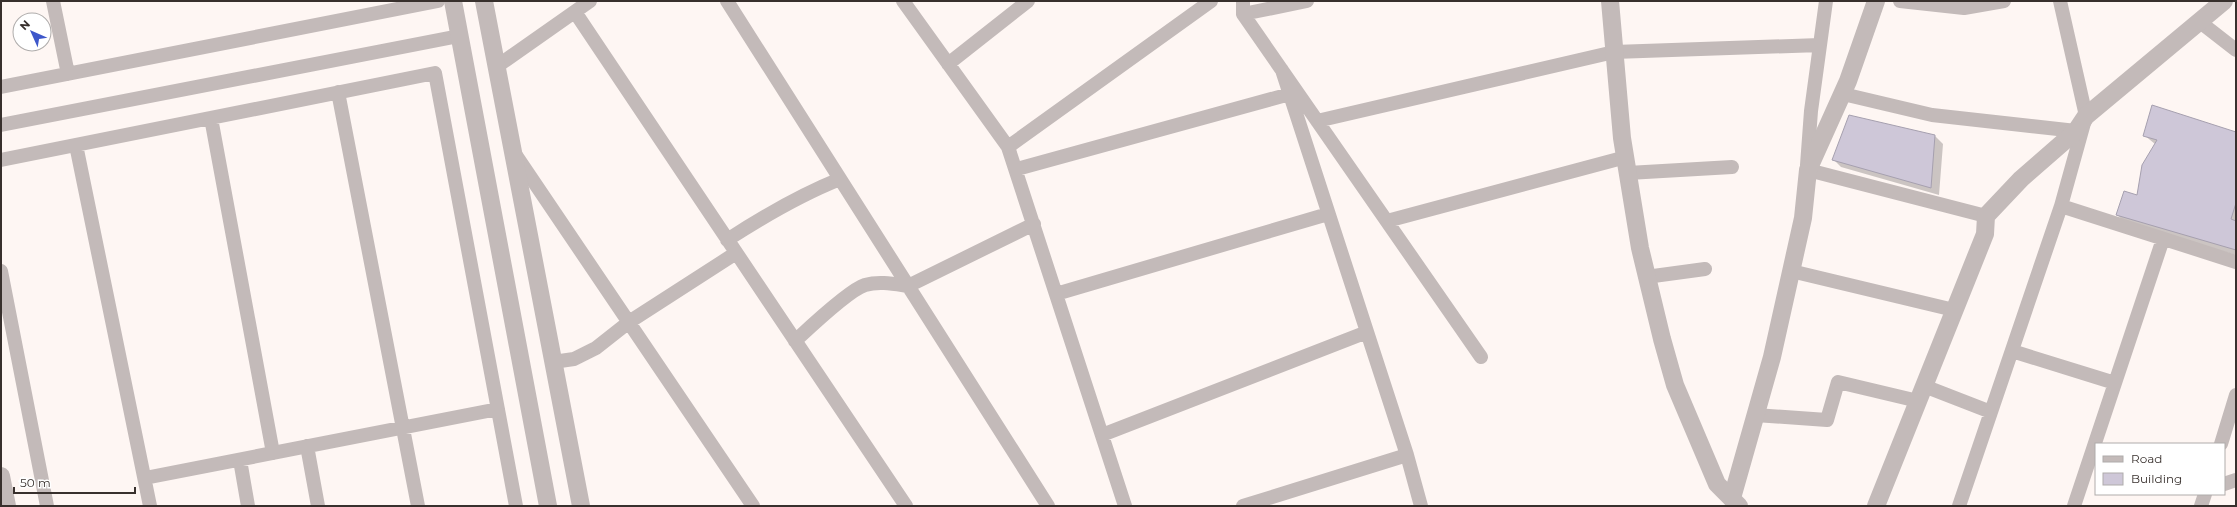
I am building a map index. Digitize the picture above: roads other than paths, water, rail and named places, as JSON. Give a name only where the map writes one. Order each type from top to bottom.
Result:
[{"type":"street","points":[[53,1],[68,74]]},
{"type":"street","points":[[1,87],[438,1]]},
{"type":"street","points":[[453,1],[548,506]]},
{"type":"street","points":[[484,1],[581,506]]},
{"type":"street","points":[[496,67],[590,1]]},
{"type":"street","points":[[727,1],[1048,506]]},
{"type":"street","points":[[903,1],[1008,147],[1017,169],[1125,506]]},
{"type":"street","points":[[948,64],[1028,1]]},
{"type":"street","points":[[1008,147],[1211,1]]},
{"type":"street","points":[[1307,1],[1243,7],[1282,70],[1294,93],[1317,121],[1481,357]]},
{"type":"street","points":[[1610,1],[1622,138],[1646,277],[1675,385],[1717,484],[1735,502]]},
{"type":"street","points":[[1735,502],[1755,415],[1772,357],[1803,218],[1811,111],[1826,1]]},
{"type":"street","points":[[1807,177],[1843,94],[1876,1]]},
{"type":"street","points":[[1900,1],[1964,8],[2004,1]]},
{"type":"street","points":[[1959,506],[2061,206],[2081,124],[2060,1]]},
{"type":"street","points":[[1876,506],[1985,234],[1986,216],[2021,179],[2081,124],[2224,1]]},
{"type":"street","points":[[575,12],[906,506]]},
{"type":"street","points":[[2200,22],[2236,50]]},
{"type":"street","points":[[1,124],[460,36]]},
{"type":"street","points":[[1317,121],[1614,52],[1820,44]]},
{"type":"street","points":[[1,160],[435,73],[516,506]]},
{"type":"street","points":[[338,92],[404,427],[418,506]]},
{"type":"street","points":[[1017,169],[1294,93]]},
{"type":"street","points":[[1294,93],[1328,214],[1407,455],[1421,506]]},
{"type":"street","points":[[1843,94],[1932,115],[2081,124]]},
{"type":"street","points":[[211,118],[273,453]]},
{"type":"street","points":[[76,145],[150,506]]},
{"type":"street","points":[[512,151],[753,506]]},
{"type":"street","points":[[1387,221],[1627,165],[1732,167]]},
{"type":"street","points":[[1807,177],[1986,216]]},
{"type":"street","points":[[727,240],[765,215],[808,192],[840,179]]},
{"type":"street","points":[[2061,206],[2236,262]]},
{"type":"street","points":[[1056,294],[1328,214]]},
{"type":"street","points":[[795,341],[819,318],[864,285],[887,283],[908,286],[1034,224]]},
{"type":"street","points":[[2074,506],[2163,239]]},
{"type":"street","points":[[553,362],[574,359],[596,348],[628,322],[736,253]]},
{"type":"street","points":[[1646,277],[1705,269]]},
{"type":"street","points":[[1,271],[47,506]]},
{"type":"street","points":[[1791,271],[1954,310]]},
{"type":"street","points":[[1102,435],[1367,332]]},
{"type":"street","points":[[2012,351],[2115,383]]},
{"type":"street","points":[[1755,415],[1826,420],[1838,382],[1921,394],[1991,412]]},
{"type":"street","points":[[2221,443],[2236,395]]},
{"type":"street","points":[[145,478],[498,409]]},
{"type":"street","points":[[307,446],[318,506]]},
{"type":"street","points":[[1243,506],[1407,455]]},
{"type":"street","points":[[240,460],[248,506]]},
{"type":"street","points":[[1,476],[6,506]]},
{"type":"street","points":[[2225,484],[2236,480]]},
{"type":"street","points":[[2201,506],[2205,495]]}]
